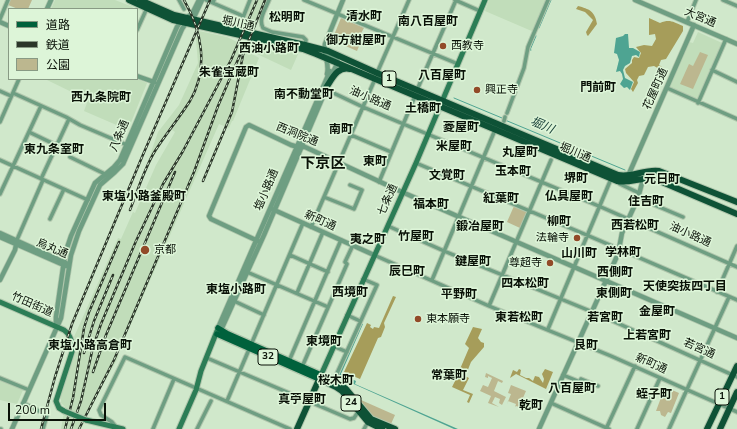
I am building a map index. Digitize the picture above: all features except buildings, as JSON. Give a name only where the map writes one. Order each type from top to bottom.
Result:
[{"type":"highway","name":"1","points":[[129,0],[167,17],[186,20]]},
{"type":"highway","name":"1","points":[[140,0],[186,20]]},
{"type":"highway","name":"堀川通","points":[[186,20],[304,47],[324,50],[352,68],[376,76]]},
{"type":"highway","name":"堀川通","points":[[304,47],[416,93],[553,155],[618,175],[628,176],[653,170],[668,174],[737,202]]},
{"type":"highway","name":"1","points":[[324,88],[335,73],[343,69],[349,69],[371,79],[376,76]]},
{"type":"highway","name":"堀川通","points":[[441,104],[495,130],[614,180],[628,182],[644,178],[657,180],[737,214]]},
{"type":"highway","name":"1","points":[[707,429],[735,376],[737,366]]},
{"type":"highway","name":"24","points":[[320,377],[334,380],[346,389],[368,419],[395,429]]},
{"type":"highway","name":"24","points":[[320,377],[342,391],[358,412],[382,429]]},
{"type":"highway","name":"七条通","points":[[297,429],[320,377]]},
{"type":"highway","name":"1","points":[[720,429],[737,392]]},
{"type":"main road","name":"七条通","points":[[320,377],[416,163],[485,0]]},
{"type":"main road","name":"竹田街道","points":[[0,302],[56,326],[68,333],[73,348],[56,399],[57,406],[64,411],[86,420],[116,427]]},
{"type":"main road","name":"32","points":[[218,331],[320,377]]},
{"type":"main road","name":"塩小路通","points":[[178,429],[197,388],[201,372],[218,331]]},
{"type":"main road","name":"32","points":[[250,346],[289,361],[320,377]]},
{"type":"main road","points":[[116,427],[123,429]]},
{"type":"street","points":[[0,21],[8,0]]},
{"type":"street","points":[[179,0],[184,9]]},
{"type":"street","name":"八条通","points":[[56,326],[64,263],[69,242],[89,201],[100,185],[107,175],[115,172],[123,164],[128,146],[175,31],[192,14],[199,0]]},
{"type":"street","name":"八条通","points":[[155,83],[186,20],[197,12],[202,0]]},
{"type":"street","points":[[206,0],[213,1],[243,16]]},
{"type":"street","points":[[240,25],[250,0]]},
{"type":"street","points":[[269,0],[261,20],[263,28],[272,32],[303,37],[306,40],[304,47]]},
{"type":"street","points":[[304,0],[458,64]]},
{"type":"street","points":[[324,88],[328,70],[324,50],[325,44],[343,0]]},
{"type":"street","points":[[311,227],[409,0]]},
{"type":"street","points":[[379,182],[456,0],[480,11]]},
{"type":"street","points":[[505,117],[524,68],[528,47],[548,0]]},
{"type":"street","name":"大宮通","points":[[634,0],[737,44]]},
{"type":"street","points":[[687,22],[696,0]]},
{"type":"street","points":[[723,0],[737,6]]},
{"type":"street","points":[[138,28],[147,8]]},
{"type":"street","points":[[167,17],[172,22],[175,31]]},
{"type":"street","name":"花屋町通","points":[[628,176],[694,25]]},
{"type":"street","points":[[698,103],[726,39]]},
{"type":"street","points":[[318,54],[324,50]]},
{"type":"street","name":"塩小路通","points":[[218,331],[336,59]]},
{"type":"street","points":[[712,70],[737,82]]},
{"type":"street","points":[[138,76],[155,83]]},
{"type":"street","points":[[0,122],[19,80]]},
{"type":"street","name":"油小路通","points":[[324,88],[363,107],[600,207],[737,267]]},
{"type":"street","points":[[667,88],[737,119]]},
{"type":"street","points":[[0,91],[41,106],[80,126],[128,146]]},
{"type":"street","points":[[0,194],[41,106]]},
{"type":"street","points":[[0,280],[15,250],[16,243],[68,119]]},
{"type":"street","name":"西洞院通","points":[[258,241],[211,219],[209,215],[246,127],[251,125],[298,147],[305,148],[379,182],[737,338]]},
{"type":"street","points":[[432,280],[495,130]]},
{"type":"street","points":[[29,132],[56,145]]},
{"type":"street","points":[[351,135],[391,152]]},
{"type":"street","points":[[489,306],[553,155]]},
{"type":"street","points":[[70,157],[107,175]]},
{"type":"street","points":[[0,160],[89,201]]},
{"type":"street","points":[[635,161],[635,167],[642,172]]},
{"type":"street","points":[[416,163],[588,235],[737,300]]},
{"type":"street","points":[[539,429],[619,249],[622,233],[644,178]]},
{"type":"street","points":[[548,330],[574,266],[600,207],[614,180],[638,195],[683,217]]},
{"type":"street","points":[[324,197],[354,209],[362,190],[350,185]]},
{"type":"street","points":[[50,219],[64,189]]},
{"type":"street","name":"八条通","points":[[12,429],[56,326],[61,318],[74,244],[89,201]]},
{"type":"street","name":"新町通","points":[[272,209],[489,306],[635,366],[737,412]]},
{"type":"street","points":[[227,401],[303,223]]},
{"type":"street","name":"若宮通","points":[[388,226],[560,299],[735,376]]},
{"type":"street","points":[[297,293],[323,232]]},
{"type":"street","name":"烏丸通","points":[[0,233],[16,243]]},
{"type":"street","name":"烏丸通","points":[[0,237],[64,263],[69,268]]},
{"type":"street","points":[[289,361],[341,240]]},
{"type":"street","name":"塩小路通","points":[[218,331],[247,272],[258,241]]},
{"type":"street","points":[[302,367],[347,264],[345,262],[353,245]]},
{"type":"street","points":[[717,292],[737,246]]},
{"type":"street","points":[[290,255],[328,272]]},
{"type":"street","points":[[247,272],[328,307]]},
{"type":"street","points":[[334,380],[377,284],[364,279]]},
{"type":"street","points":[[669,429],[729,297]]},
{"type":"street","points":[[234,301],[264,314]]},
{"type":"street","points":[[347,315],[360,321]]},
{"type":"street","points":[[334,346],[347,352]]},
{"type":"street","points":[[116,427],[112,422],[101,415],[99,410],[125,357],[197,388],[212,398],[227,401],[290,429]]},
{"type":"street","points":[[207,358],[350,420],[358,412]]},
{"type":"street","points":[[550,403],[607,429],[635,366]]},
{"type":"street","points":[[563,375],[580,382],[581,379],[598,386]]},
{"type":"street","points":[[0,378],[29,390]]},
{"type":"street","points":[[637,429],[660,378]]},
{"type":"street","points":[[153,429],[174,379]]},
{"type":"street","points":[[197,429],[212,398]]},
{"type":"street","points":[[23,403],[47,415],[43,429]]},
{"type":"street","points":[[364,429],[368,419]]},
{"type":"shaded area","points":[[55,0],[115,0],[133,7],[132,8],[51,8]]},
{"type":"shaded area","points":[[252,0],[267,0],[254,29],[241,25]]},
{"type":"shaded area","points":[[489,0],[547,0],[534,32],[485,11]]},
{"type":"shaded area","points":[[578,6],[591,11],[595,16],[597,24],[588,36],[586,32],[593,20],[585,12],[576,9]]},
{"type":"shaded area","points":[[649,18],[660,23],[666,21],[674,22],[683,26],[683,31],[666,59],[661,60],[659,65],[667,70],[663,71],[654,66],[648,67],[644,75],[639,76],[637,80],[638,83],[633,92],[631,89],[634,82],[626,73],[625,69],[632,63],[634,57],[639,58],[641,53],[636,47],[644,45],[652,46],[656,39],[655,34],[649,35]]},
{"type":"shaded area","points":[[199,31],[227,37],[247,47],[259,58],[229,128],[219,124],[119,351],[118,358],[94,400],[81,429],[61,429],[65,407],[61,403],[61,396],[76,350],[76,340],[74,337],[118,238],[121,239],[133,212],[135,213],[156,165],[175,132],[171,129],[150,162],[148,161],[158,132],[179,105],[198,63],[196,39]]},
{"type":"shaded area","points":[[698,32],[722,43],[697,100],[669,87],[689,42],[693,43]]},
{"type":"shaded area","points":[[252,43],[299,52],[291,70],[255,53],[251,46]]},
{"type":"shaded area","points":[[138,79],[147,83],[128,130],[84,111],[88,100],[47,80]]},
{"type":"shaded area","points":[[393,296],[396,297],[384,323],[385,327],[381,337],[378,338],[360,379],[344,372],[367,323],[371,325],[370,327],[373,329],[374,327],[379,328]]},
{"type":"shaded area","points":[[473,327],[482,329],[478,338],[484,343],[484,347],[471,362],[467,372],[460,369],[469,348],[465,344]]},
{"type":"shaded area","points":[[519,369],[521,370],[520,375],[533,381],[535,376],[539,377],[543,383],[544,379],[542,374],[545,369],[553,372],[546,389],[516,374],[510,378],[513,370],[517,372]]},
{"type":"shaded area","points":[[459,373],[469,378],[463,390],[473,394],[469,403],[467,402],[470,395],[452,387]]},
{"type":"shaded area","points":[[0,380],[23,390],[17,404],[0,400]]},
{"type":"green space","points":[[9,0],[32,0],[28,8],[16,8],[8,5]]},
{"type":"green space","points":[[341,18],[364,28],[359,37],[362,39],[357,51],[332,40]]},
{"type":"green space","points":[[700,52],[708,55],[693,89],[680,84],[689,64],[693,66]]},
{"type":"green space","points":[[514,206],[527,211],[520,228],[507,222]]},
{"type":"green space","points":[[486,373],[503,381],[502,383],[498,381],[494,391],[506,397],[502,405],[499,403],[500,399],[495,397],[492,403],[499,407],[488,403],[491,396],[480,391],[483,385],[488,387],[492,378],[488,376],[488,378],[485,377]]},
{"type":"green space","points":[[511,385],[526,391],[519,407],[515,407],[516,404],[508,401],[511,394],[508,393]]},
{"type":"green space","points":[[665,387],[679,393],[671,413],[668,412],[665,417],[661,415],[660,411],[656,411]]},
{"type":"green space","points":[[361,400],[395,415],[391,424],[372,416],[360,401]]},
{"type":"water","points":[[628,34],[629,48],[633,48],[640,52],[639,57],[636,55],[632,56],[630,63],[625,66],[623,70],[625,78],[633,82],[630,90],[627,87],[624,88],[620,84],[623,79],[620,71],[616,72],[619,60],[617,54],[614,53],[616,38]]},
{"type":"water","points":[[362,324],[341,374],[356,381],[355,384],[458,429],[454,429],[338,377]]},
{"type":"waterway","points":[[539,28],[551,0]]},
{"type":"waterway","points":[[531,50],[536,36]]},
{"type":"waterway","name":"堀川","points":[[454,98],[502,118]]},
{"type":"waterway","name":"堀川","points":[[505,120],[625,170]]},
{"type":"railway","points":[[130,210],[144,172],[151,158],[190,101],[200,76],[201,50],[199,37],[184,0]]},
{"type":"railway","points":[[41,429],[55,377],[72,324],[210,0]]},
{"type":"railway","points":[[71,429],[81,401],[93,347],[101,324],[136,241],[163,184],[183,151],[231,60],[257,0]]},
{"type":"railway","points":[[203,181],[232,112],[243,55],[265,0]]},
{"type":"railway","points":[[79,429],[114,360],[194,172],[218,106],[243,48]]},
{"type":"railway","points":[[93,372],[106,335],[175,172]]},
{"type":"railway","points":[[65,429],[73,398],[84,328],[89,312],[119,242]]},
{"type":"railway","points":[[84,353],[94,321],[113,275]]},
{"type":"place","name":"西教寺","points":[[443,46]]},
{"type":"place","name":"興正寺","points":[[477,90]]},
{"type":"place","name":"法輪寺","points":[[577,238]]},
{"type":"place","name":"京都","points":[[145,250]]},
{"type":"place","name":"尊超寺","points":[[550,263]]},
{"type":"place","name":"東本願寺","points":[[418,319]]},
{"type":"district","name":"清水町","points":[[364,17]]},
{"type":"district","name":"松明町","points":[[287,18]]},
{"type":"district","name":"南八百屋町","points":[[428,22]]},
{"type":"district","name":"御方紺屋町","points":[[356,41]]},
{"type":"district","name":"西油小路町","points":[[269,49]]},
{"type":"district","name":"朱雀宝蔵町","points":[[229,73]]},
{"type":"district","name":"八百屋町","points":[[442,76]]},
{"type":"district","name":"門前町","points":[[598,88]]},
{"type":"district","name":"南不動堂町","points":[[304,95]]},
{"type":"district","name":"西九条院町","points":[[101,98]]},
{"type":"district","name":"土橋町","points":[[423,109]]},
{"type":"district","name":"菱屋町","points":[[461,128]]},
{"type":"district","name":"南町","points":[[341,130]]},
{"type":"district","name":"米屋町","points":[[454,147]]},
{"type":"district","name":"東九条室町","points":[[54,150]]},
{"type":"district","name":"丸屋町","points":[[520,153]]},
{"type":"district","name":"東町","points":[[375,162]]},
{"type":"district","name":"下京区","points":[[323,164]]},
{"type":"district","name":"玉本町","points":[[513,172]]},
{"type":"district","name":"文覚町","points":[[447,176]]},
{"type":"district","name":"堺町","points":[[576,179]]},
{"type":"district","name":"元日町","points":[[662,180]]},
{"type":"district","name":"東塩小路釜殿町","points":[[144,197]]},
{"type":"district","name":"仏具屋町","points":[[569,197]]},
{"type":"district","name":"紅葉町","points":[[501,199]]},
{"type":"district","name":"住吉町","points":[[646,202]]},
{"type":"district","name":"福本町","points":[[431,205]]},
{"type":"district","name":"柳町","points":[[559,222]]},
{"type":"district","name":"西若松町","points":[[635,226]]},
{"type":"district","name":"鍛冶屋町","points":[[480,227]]},
{"type":"district","name":"竹屋町","points":[[416,237]]},
{"type":"district","name":"夷之町","points":[[368,240]]},
{"type":"district","name":"学林町","points":[[623,253]]},
{"type":"district","name":"山川町","points":[[579,254]]},
{"type":"district","name":"鍵屋町","points":[[473,262]]},
{"type":"district","name":"辰巳町","points":[[407,272]]},
{"type":"district","name":"西側町","points":[[615,273]]},
{"type":"district","name":"四本松町","points":[[525,284]]},
{"type":"district","name":"天使突抜四丁目","points":[[685,287]]},
{"type":"district","name":"東塩小路町","points":[[236,290]]},
{"type":"district","name":"西境町","points":[[350,293]]},
{"type":"district","name":"東側町","points":[[614,294]]},
{"type":"district","name":"平野町","points":[[459,295]]},
{"type":"district","name":"金屋町","points":[[657,312]]},
{"type":"district","name":"東若松町","points":[[519,318]]},
{"type":"district","name":"若宮町","points":[[605,318]]},
{"type":"district","name":"上若宮町","points":[[647,336]]},
{"type":"district","name":"東境町","points":[[324,342]]},
{"type":"district","name":"東塩小路高倉町","points":[[90,346]]},
{"type":"district","name":"艮町","points":[[586,346]]},
{"type":"district","name":"常葉町","points":[[449,376]]},
{"type":"district","name":"桜木町","points":[[336,381]]},
{"type":"district","name":"八百屋町","points":[[572,389]]},
{"type":"district","name":"蛭子町","points":[[654,395]]},
{"type":"district","name":"真苧屋町","points":[[302,400]]},
{"type":"district","name":"乾町","points":[[531,406]]}]
